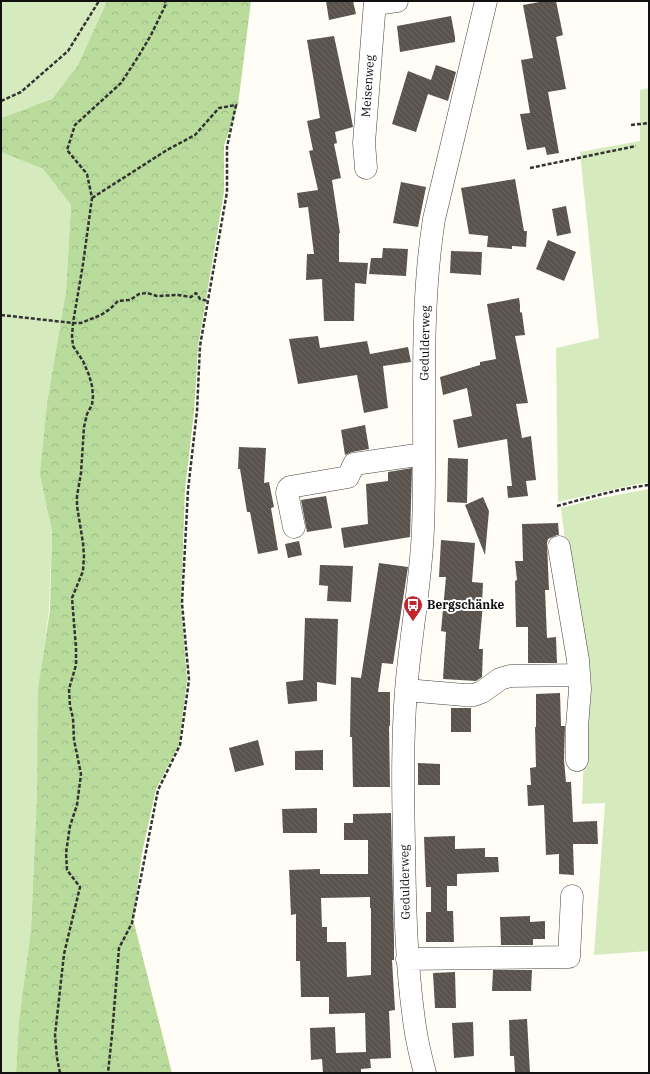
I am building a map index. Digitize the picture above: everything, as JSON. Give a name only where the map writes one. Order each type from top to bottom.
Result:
[{"type":"street","name":"Meisenweg","points":[[366,168],[364,143],[375,3],[397,1]]},
{"type":"street","name":"Gedulderweg","points":[[425,1073],[415,1028],[407,960],[403,753],[406,690],[421,560],[423,529],[425,327],[428,273],[430,243],[434,219],[486,1]]},
{"type":"street","points":[[294,527],[287,493],[290,487],[348,477],[354,464],[424,454]]},
{"type":"street","points":[[559,547],[578,660],[577,760]]},
{"type":"street","points":[[406,690],[474,695],[482,692],[500,679],[510,676],[579,675]]},
{"type":"street","points":[[407,960],[568,958],[572,896]]},
{"type":"path","points":[[1,101],[22,92],[68,51],[99,1]]},
{"type":"path","points":[[60,1073],[55,1035],[64,954],[80,886],[67,870],[66,853],[70,826],[77,805],[81,774],[74,740],[69,689],[76,664],[72,598],[83,571],[84,556],[77,496],[81,473],[84,427],[87,414],[92,405],[92,386],[89,375],[83,361],[73,346],[72,336],[84,264],[92,198],[87,174],[68,150],[75,125],[121,82],[138,57],[151,35],[166,4],[165,1]]},
{"type":"path","points":[[92,198],[167,150],[195,135],[218,108],[236,105],[227,147],[227,192],[200,346],[197,411],[188,490],[182,603],[189,680],[180,745],[158,790],[132,923],[119,948],[108,1073]]},
{"type":"path","points":[[631,125],[649,123]]},
{"type":"path","points":[[530,168],[636,146]]},
{"type":"path","points":[[1,314],[81,323],[101,315],[118,301],[130,300],[139,294],[148,293],[156,296],[191,296],[196,293],[200,299],[208,301]]},
{"type":"path","points":[[557,506],[600,494],[649,485]]},
{"type":"green space","points":[[1,1],[107,1],[78,65],[52,99],[1,118]]},
{"type":"green space","points":[[107,1],[251,1],[238,105],[224,146],[224,192],[198,347],[194,412],[185,490],[181,603],[187,680],[179,745],[156,789],[142,853],[133,919],[172,1073],[16,1073],[19,1021],[31,929],[37,791],[38,689],[50,610],[52,531],[40,474],[47,403],[66,291],[71,205],[43,169],[1,152],[1,118],[52,99],[78,65]]},
{"type":"green space","points":[[649,88],[649,483],[638,484],[558,502],[556,348],[599,338],[580,152],[640,141],[640,90]]},
{"type":"green space","points":[[1,152],[43,169],[71,205],[66,291],[47,403],[41,473],[52,532],[49,610],[39,688],[37,790],[31,929],[19,1022],[16,1073],[1,1073]]},
{"type":"green space","points":[[649,489],[649,951],[594,955],[605,803],[582,804],[587,675],[561,508],[601,498]]},
{"type":"building","points":[[326,1],[353,1],[356,14],[329,20]]},
{"type":"building","points":[[545,1],[556,1],[563,35],[556,37],[566,89],[548,92],[559,153],[547,155],[545,147],[527,150],[520,114],[530,113],[521,60],[533,58],[523,5]]},
{"type":"building","points":[[451,16],[455,42],[400,52],[397,26]]},
{"type":"building","points":[[334,36],[353,127],[335,132],[337,143],[334,144],[341,178],[332,180],[340,233],[339,262],[368,263],[366,284],[355,283],[354,321],[324,321],[322,279],[306,280],[307,254],[314,254],[308,207],[299,208],[297,193],[318,190],[309,151],[313,150],[307,121],[320,118],[307,40]]},
{"type":"building","points":[[436,65],[456,72],[448,101],[428,94],[416,132],[392,124],[408,71],[431,80]]},
{"type":"building","points":[[515,179],[524,231],[527,231],[526,247],[512,246],[512,249],[487,247],[488,236],[469,234],[461,188]]},
{"type":"building","points":[[401,182],[426,187],[418,227],[393,223]]},
{"type":"building","points":[[566,206],[571,233],[557,236],[552,209]]},
{"type":"building","points":[[548,240],[576,252],[564,281],[536,269]]},
{"type":"building","points":[[383,248],[408,249],[406,276],[369,274],[371,258],[382,258]]},
{"type":"building","points":[[451,251],[482,252],[481,275],[450,273]]},
{"type":"building","points":[[519,298],[520,312],[522,313],[525,335],[515,336],[528,403],[516,404],[522,438],[531,436],[536,480],[526,481],[528,496],[508,498],[507,486],[512,486],[507,439],[458,448],[453,420],[472,416],[467,388],[443,395],[440,377],[480,365],[480,362],[496,359],[487,304]]},
{"type":"building","points":[[318,336],[320,348],[367,341],[370,354],[408,347],[411,362],[383,366],[388,408],[364,413],[357,375],[298,384],[289,339]]},
{"type":"building","points":[[365,425],[369,449],[352,452],[345,455],[341,430]]},
{"type":"building","points":[[239,447],[266,448],[264,483],[269,482],[274,507],[271,508],[278,550],[258,554],[250,512],[247,512],[240,469],[238,469]]},
{"type":"building","points":[[448,458],[468,459],[467,503],[447,502]]},
{"type":"building","points":[[412,468],[410,537],[344,548],[341,528],[368,524],[366,484],[388,481],[388,472]]},
{"type":"building","points":[[326,496],[332,528],[307,532],[301,500]]},
{"type":"building","points":[[483,497],[489,511],[485,555],[465,505]]},
{"type":"building","points":[[558,523],[559,535],[548,539],[547,543],[549,590],[545,590],[547,638],[556,637],[557,663],[528,663],[528,627],[516,627],[515,581],[517,580],[515,561],[523,561],[522,524]]},
{"type":"building","points":[[441,540],[475,543],[472,582],[483,583],[483,603],[479,649],[483,649],[482,677],[476,681],[443,679],[446,632],[441,631],[446,577],[439,577]]},
{"type":"building","points":[[299,541],[302,555],[288,558],[285,544]]},
{"type":"building","points":[[379,563],[408,567],[393,664],[382,663],[378,692],[390,692],[390,787],[353,787],[352,737],[350,737],[351,677],[361,678]]},
{"type":"building","points":[[320,565],[353,566],[351,602],[327,601],[328,586],[319,585]]},
{"type":"building","points":[[305,618],[338,619],[336,685],[317,682],[317,701],[288,704],[286,682],[303,680]]},
{"type":"building","points":[[560,693],[561,726],[565,726],[564,760],[566,782],[571,782],[573,822],[597,821],[598,844],[573,844],[574,875],[559,874],[559,854],[546,855],[544,805],[528,806],[527,785],[531,785],[530,768],[536,767],[536,694]]},
{"type":"building","points":[[451,708],[471,708],[471,732],[451,732]]},
{"type":"building","points":[[258,740],[264,765],[235,772],[229,748]]},
{"type":"building","points":[[323,750],[323,770],[295,770],[295,751]]},
{"type":"building","points":[[418,763],[440,764],[440,785],[418,785]]},
{"type":"building","points":[[317,808],[317,833],[283,833],[282,809]]},
{"type":"building","points":[[391,813],[394,941],[394,960],[392,960],[395,1010],[389,1011],[391,1058],[370,1059],[371,1068],[361,1069],[361,1073],[323,1073],[322,1059],[311,1060],[310,1028],[335,1027],[336,1053],[366,1052],[365,1013],[329,1014],[329,997],[301,997],[300,961],[296,961],[296,914],[291,915],[289,870],[320,869],[320,874],[368,874],[368,840],[344,840],[344,823],[353,823],[353,814]],"holes":[[[370,897],[371,975],[347,977],[346,942],[327,942],[327,927],[322,927],[321,898]]]},
{"type":"building","points":[[455,836],[455,849],[485,848],[485,857],[498,857],[499,872],[457,874],[457,886],[447,886],[447,911],[453,911],[454,942],[426,942],[426,912],[431,912],[431,887],[426,887],[424,837]]},
{"type":"building","points":[[530,916],[530,922],[545,921],[545,939],[533,939],[533,945],[501,945],[500,917]]},
{"type":"building","points":[[493,970],[532,970],[531,991],[492,991]]},
{"type":"building","points":[[455,972],[456,1008],[435,1008],[433,973]]},
{"type":"building","points":[[527,1019],[530,1073],[515,1073],[514,1056],[510,1056],[509,1020]]},
{"type":"building","points":[[473,1022],[474,1056],[454,1058],[452,1023]]},
{"type":"place","name":"Bergschänke","points":[[413,622]]}]
